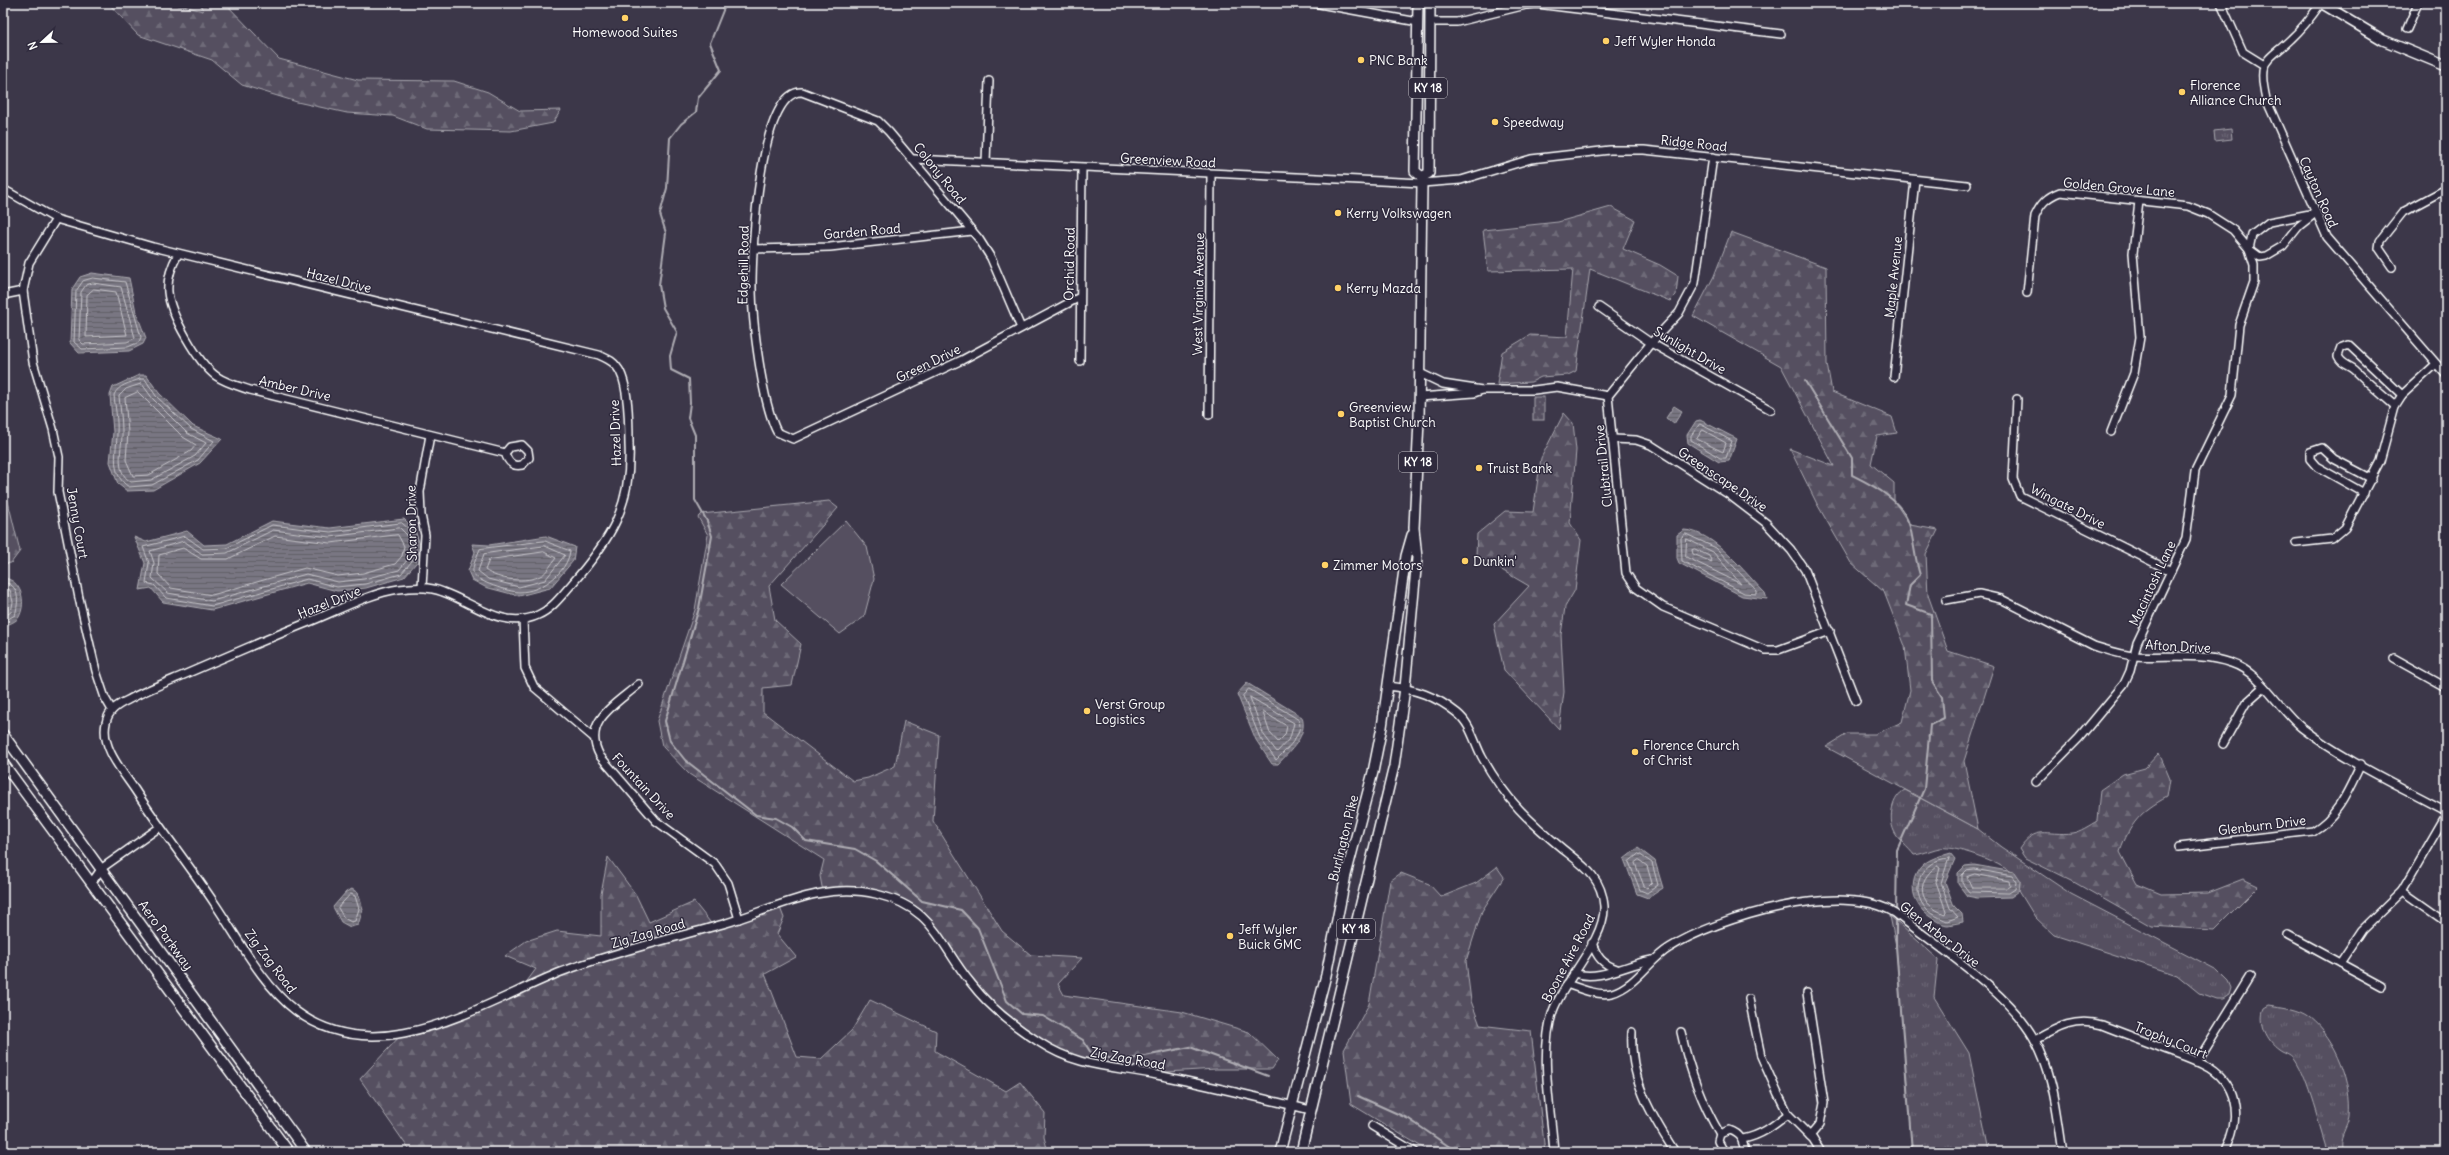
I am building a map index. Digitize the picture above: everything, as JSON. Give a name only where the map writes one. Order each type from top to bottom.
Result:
[{"type":"main road","name":"Burlington Pike","points":[[1301,1152],[1394,766],[1405,688],[1417,558],[1414,528],[1420,373],[1422,180],[1415,171],[1418,3]]},
{"type":"main road","name":"Burlington Pike","points":[[1422,180],[1429,173],[1430,3]]},
{"type":"main road","points":[[2321,3],[2383,40],[2446,66]]},
{"type":"main road","name":"Burlington Pike","points":[[1280,1152],[1291,1105],[1326,976],[1346,875],[1373,772],[1388,686],[1406,556],[1414,528]]},
{"type":"main road","name":"Aero Parkway","points":[[3,734],[102,868],[306,1152]]},
{"type":"main road","points":[[3,763],[92,882],[289,1152]]},
{"type":"street","points":[[1314,3],[1418,22]]},
{"type":"street","points":[[2221,3],[2243,52],[2264,65],[2271,55],[2306,24],[2321,3]]},
{"type":"street","points":[[2407,29],[2418,3]]},
{"type":"street","points":[[1430,22],[1457,22],[1526,4],[1537,4],[1781,34]]},
{"type":"street","name":"Cayton Road","points":[[2264,65],[2262,85],[2266,99],[2315,213],[2333,246],[2446,375]]},
{"type":"street","points":[[986,162],[989,81]]},
{"type":"street","name":"Colony Road","points":[[789,95],[795,92],[802,92],[878,121],[914,159],[972,231],[991,258],[1021,328]]},
{"type":"street","name":"Edgehill Road","points":[[782,436],[776,432],[773,425],[765,391],[754,316],[752,286],[756,200],[761,170],[777,114],[789,95]]},
{"type":"street","name":"Ridge Road","points":[[1422,180],[1462,180],[1517,161],[1610,150],[1644,150],[1967,185]]},
{"type":"street","points":[[1420,373],[1442,384],[1482,390],[1534,390],[1557,387],[1608,396],[1650,343],[1679,313],[1695,283],[1713,157]]},
{"type":"street","name":"Greenview Road","points":[[914,159],[1211,174],[1422,180]]},
{"type":"street","name":"Orchid Road","points":[[1080,360],[1082,168]]},
{"type":"street","name":"West Virginia Avenue","points":[[1209,415],[1211,174]]},
{"type":"street","name":"Maple Avenue","points":[[1894,377],[1915,180]]},
{"type":"street","name":"Hazel Drive","points":[[3,189],[56,219],[178,254],[599,355],[614,362],[624,380],[630,447],[625,502],[612,532],[592,560],[550,608],[538,615],[523,620],[504,620],[438,589],[422,587],[392,589],[130,698],[112,710]]},
{"type":"street","points":[[2392,266],[2379,248],[2380,241],[2403,212],[2446,189]]},
{"type":"street","name":"Golden Grove Lane","points":[[2027,293],[2036,216],[2040,205],[2050,196],[2060,192],[2188,206],[2208,214],[2233,230],[2249,250]]},
{"type":"street","points":[[2111,432],[2134,373],[2140,336],[2133,253],[2139,201]]},
{"type":"street","points":[[2315,213],[2299,226],[2291,237],[2275,252],[2260,257],[2249,250],[2252,235],[2269,222],[2315,213]]},
{"type":"street","points":[[3,295],[23,291],[29,263],[56,219]]},
{"type":"street","name":"Garden Road","points":[[754,249],[830,247],[972,231]]},
{"type":"street","name":"Macintosh Lane","points":[[2036,782],[2079,738],[2124,684],[2130,671],[2137,643],[2186,539],[2195,471],[2232,395],[2239,325],[2254,282],[2254,265],[2249,250]]},
{"type":"street","name":"Amber Drive","points":[[178,254],[170,274],[168,291],[171,303],[197,354],[204,365],[216,376],[250,390],[313,404],[505,453]]},
{"type":"street","name":"Jenny Court","points":[[23,291],[33,362],[53,429],[59,457],[58,492],[79,598],[96,671],[105,698],[112,710]]},
{"type":"street","name":"Green Drive","points":[[782,436],[793,439],[962,360],[1080,297]]},
{"type":"street","name":"Sunlight Drive","points":[[1599,307],[1650,343],[1771,410]]},
{"type":"street","points":[[2395,406],[2366,382],[2351,367],[2343,364],[2338,356],[2341,348],[2349,345],[2353,346],[2373,369],[2402,395]]},
{"type":"street","points":[[2296,543],[2324,541],[2340,534],[2372,479],[2380,461],[2395,406],[2402,395],[2436,364]]},
{"type":"street","points":[[1419,397],[1474,393],[1482,390]]},
{"type":"street","name":"Clubtrail Drive","points":[[1608,396],[1626,573],[1636,588],[1663,607],[1765,650],[1778,650],[1830,631]]},
{"type":"street","name":"Wingate Drive","points":[[2017,399],[2013,479],[2020,496],[2171,571]]},
{"type":"street","name":"Sharon Drive","points":[[422,587],[425,535],[421,515],[420,492],[430,435]]},
{"type":"street","name":"Greenscape Drive","points":[[1613,439],[1636,440],[1651,445],[1728,494],[1766,523],[1791,550],[1804,570],[1830,631],[1856,701]]},
{"type":"street","points":[[2364,493],[2316,466],[2310,459],[2310,452],[2322,448],[2334,459],[2372,479]]},
{"type":"street","name":"Afton Drive","points":[[1946,600],[1967,596],[1991,596],[2094,646],[2134,656],[2200,657],[2232,663],[2248,672],[2302,727],[2361,764],[2446,811]]},
{"type":"street","points":[[523,620],[525,668],[534,688],[593,737],[598,722],[603,716],[639,684]]},
{"type":"street","points":[[2394,658],[2446,687]]},
{"type":"street","name":"Boone Aire Road","points":[[1388,686],[1405,688],[1431,696],[1458,714],[1469,728],[1482,757],[1498,782],[1518,808],[1536,827],[1591,872],[1601,891],[1604,914],[1592,943],[1554,1010],[1547,1044],[1554,1152]]},
{"type":"street","points":[[2223,744],[2246,703],[2264,687]]},
{"type":"street","name":"Zig Zag Road","points":[[112,710],[104,729],[109,750],[160,827],[183,857],[281,998],[310,1020],[332,1030],[357,1035],[401,1035],[482,1007],[560,973],[740,919],[802,897],[834,889],[874,893],[914,909],[928,921],[947,946],[966,978],[987,1002],[1044,1046],[1078,1062],[1104,1068],[1150,1073],[1311,1110]]},
{"type":"street","name":"Fountain Drive","points":[[593,737],[600,756],[656,820],[715,864],[728,883],[740,919]]},
{"type":"street","name":"Glenburn Drive","points":[[2179,847],[2313,831],[2330,818],[2342,802],[2361,764]]},
{"type":"street","points":[[2340,963],[2362,930],[2402,891],[2446,815]]},
{"type":"street","points":[[92,882],[102,868],[160,827]]},
{"type":"street","points":[[2402,891],[2446,922]]},
{"type":"street","name":"Glen Arbor Drive","points":[[1568,984],[1593,992],[1611,993],[1630,982],[1652,960],[1669,948],[1704,930],[1788,905],[1824,899],[1871,902],[1895,913],[1995,992],[2016,1014],[2035,1040],[2052,1086],[2063,1152]]},
{"type":"street","points":[[2288,935],[2382,986]]},
{"type":"street","points":[[1592,943],[1599,959],[1607,966],[1617,969]]},
{"type":"street","name":"Glen Arbor Drive","points":[[1574,974],[1588,976],[1652,960]]},
{"type":"street","points":[[2197,1062],[2250,976]]},
{"type":"street","points":[[1806,993],[1824,1103],[1820,1124],[1810,1136]]},
{"type":"street","points":[[1749,999],[1761,1056],[1788,1114],[1810,1136],[1821,1152]]},
{"type":"street","name":"Trophy Court","points":[[2035,1040],[2066,1024],[2087,1021],[2197,1062],[2210,1069],[2223,1080],[2233,1101],[2235,1120],[2232,1136],[2225,1152]]},
{"type":"street","points":[[1632,1032],[1631,1047],[1636,1078],[1652,1117],[1675,1152]]},
{"type":"street","points":[[1681,1032],[1689,1068],[1704,1105],[1720,1134],[1718,1141],[1723,1152]]},
{"type":"street","points":[[1743,1139],[1757,1136],[1768,1130],[1788,1114]]},
{"type":"street","points":[[1372,1126],[1415,1152]]},
{"type":"street","points":[[1720,1134],[1729,1130],[1736,1132],[1743,1139],[1745,1152]]},
{"type":"green space","points":[[108,3],[172,3],[203,11],[200,3],[225,3],[279,59],[358,80],[454,81],[488,92],[520,111],[561,110],[553,123],[511,131],[427,129],[393,116],[347,113],[297,102],[242,85],[212,60],[138,35]]},
{"type":"green space","points":[[2231,129],[2232,139],[2215,141],[2214,131]]},
{"type":"green space","points":[[1611,207],[1635,220],[1623,249],[1660,265],[1678,276],[1676,295],[1670,301],[1590,269],[1576,371],[1568,375],[1541,377],[1531,382],[1497,384],[1502,352],[1530,335],[1567,337],[1573,269],[1488,271],[1483,230],[1558,222]]},
{"type":"green space","points":[[1731,232],[1826,267],[1827,364],[1832,392],[1892,417],[1897,433],[1877,436],[1871,464],[1894,483],[1894,501],[1910,525],[1938,530],[1926,554],[1928,595],[1948,651],[1994,666],[1964,761],[1978,829],[1826,747],[1847,734],[1875,734],[1902,722],[1910,690],[1905,646],[1884,592],[1851,563],[1817,504],[1790,449],[1834,466],[1781,366],[1693,316],[1714,276]]},
{"type":"green space","points":[[1533,397],[1544,397],[1544,420],[1533,420]]},
{"type":"green space","points":[[1564,413],[1573,423],[1576,450],[1570,523],[1581,540],[1575,590],[1565,607],[1561,635],[1564,692],[1559,729],[1504,670],[1494,624],[1529,586],[1476,555],[1477,534],[1505,511],[1533,512],[1541,458]]},
{"type":"green space","points":[[3,481],[20,551],[11,563],[3,564]]},
{"type":"green space","points":[[829,501],[838,508],[769,586],[775,620],[801,644],[792,685],[763,688],[763,712],[853,781],[868,778],[895,766],[904,721],[939,735],[933,821],[1002,931],[1031,955],[1082,958],[1058,984],[1064,995],[1182,1012],[1249,1032],[1278,1060],[1272,1069],[1216,1069],[1150,1073],[1104,1068],[1044,1045],[987,1002],[928,921],[874,893],[823,892],[820,876],[824,860],[689,774],[662,746],[657,721],[695,610],[708,535],[698,517],[701,514]]},
{"type":"green space","points":[[846,521],[867,547],[874,579],[864,617],[840,634],[781,584]]},
{"type":"green space","points":[[2159,753],[2170,779],[2167,797],[2143,813],[2132,826],[2120,852],[2137,884],[2161,894],[2207,893],[2243,879],[2258,886],[2214,930],[2151,926],[2072,881],[2025,858],[2019,849],[2031,836],[2042,833],[2072,833],[2097,821],[2100,790],[2123,774],[2145,768]]},
{"type":"green space","points":[[1905,790],[1978,829],[2001,847],[2071,894],[2217,970],[2228,981],[2231,988],[2229,995],[2223,999],[2216,999],[2199,993],[2177,975],[2054,935],[2035,917],[2019,891],[2020,881],[2015,875],[2007,869],[1987,859],[1956,849],[1944,848],[1914,855],[1896,834],[1891,820],[1894,802]]},
{"type":"green space","points":[[608,857],[636,895],[649,922],[694,902],[714,927],[779,905],[784,918],[777,934],[796,957],[765,974],[797,1057],[821,1059],[852,1030],[870,1000],[936,1031],[935,1051],[1006,1091],[1020,1082],[1045,1113],[1044,1137],[1048,1152],[411,1152],[360,1079],[401,1035],[519,992],[536,969],[505,956],[526,941],[557,931],[601,936],[601,894]]},
{"type":"green space","points":[[1497,867],[1504,877],[1482,911],[1466,961],[1471,1001],[1480,1025],[1531,1031],[1545,1152],[1430,1152],[1351,1104],[1344,1050],[1369,1004],[1390,881],[1401,873],[1429,884],[1441,897],[1476,883]]},
{"type":"green space","points":[[1890,916],[1938,959],[1934,997],[1969,1053],[1989,1152],[1912,1152],[1896,946]]},
{"type":"green space","points":[[2269,1006],[2291,1010],[2306,1015],[2320,1027],[2335,1050],[2346,1077],[2349,1091],[2350,1117],[2342,1143],[2343,1152],[2327,1152],[2308,1090],[2299,1067],[2289,1054],[2275,1046],[2267,1036],[2263,1025],[2262,1014],[2264,1009]]},
{"type":"water","points":[[92,273],[129,278],[136,312],[146,338],[143,344],[129,351],[79,353],[70,343],[72,289],[80,277]]},
{"type":"water","points":[[139,375],[146,375],[159,393],[193,426],[222,439],[200,463],[153,490],[127,491],[118,484],[110,462],[113,432],[110,395],[113,387]]},
{"type":"water","points":[[1674,406],[1682,411],[1674,424],[1666,418]]},
{"type":"water","points":[[1700,420],[1737,439],[1729,461],[1719,462],[1688,443],[1687,435],[1696,421]]},
{"type":"water","points":[[404,519],[415,530],[420,545],[416,563],[404,577],[366,588],[337,591],[307,583],[212,610],[163,602],[151,588],[140,590],[145,563],[134,537],[146,542],[187,531],[204,545],[227,544],[272,521],[330,528]]},
{"type":"water","points":[[1684,530],[1695,532],[1718,545],[1765,593],[1767,599],[1742,596],[1679,563],[1677,558],[1677,535]]},
{"type":"water","points":[[546,536],[575,547],[573,561],[550,588],[519,596],[485,587],[472,580],[468,571],[475,552],[472,544],[489,545]]},
{"type":"water","points":[[3,578],[14,582],[18,587],[21,592],[22,605],[18,619],[3,626]]},
{"type":"water","points":[[1247,683],[1302,717],[1302,731],[1297,743],[1278,764],[1272,764],[1256,740],[1237,694]]},
{"type":"water","points":[[1638,848],[1655,861],[1663,888],[1648,898],[1637,894],[1624,859]]},
{"type":"water","points":[[1950,853],[1955,859],[1945,882],[1954,906],[1962,914],[1963,922],[1948,925],[1942,924],[1927,915],[1922,910],[1913,889],[1916,875],[1926,862]]},
{"type":"water","points":[[1974,865],[2014,872],[2020,881],[2019,891],[2011,897],[1977,898],[1967,896],[1958,884],[1958,873],[1965,866]]},
{"type":"water","points":[[352,889],[358,893],[363,909],[358,925],[350,927],[341,922],[333,907],[346,892]]},
{"type":"waterway","points":[[726,3],[710,43],[721,70],[698,98],[696,112],[681,124],[670,138],[667,188],[660,214],[666,233],[659,285],[663,308],[677,332],[670,356],[671,370],[689,379],[690,403],[688,418],[695,435],[695,500],[707,521],[712,536],[699,608],[665,721],[670,741],[685,760],[756,815],[776,818],[792,827],[806,841],[855,849],[876,861],[922,901],[961,910],[978,928],[1007,1001],[1022,1014],[1043,1016],[1083,1040],[1091,1053],[1120,1061],[1190,1047],[1268,1076]]},
{"type":"waterway","points":[[1805,381],[1852,458],[1852,475],[1887,495],[1901,509],[1906,517],[1910,527],[1920,575],[1910,585],[1906,605],[1931,614],[1932,681],[1942,697],[1944,718],[1930,725],[1924,789],[1897,850],[1896,912]]},
{"type":"waterway","points":[[1896,917],[1896,946],[1912,1152]]},
{"type":"waterway","points":[[1358,1096],[1409,1119],[1457,1152]]},
{"type":"place","name":"Homewood Suites","points":[[625,18]]},
{"type":"place","name":"Jeff Wyler Honda","points":[[1606,41]]},
{"type":"place","name":"PNC Bank","points":[[1361,60]]},
{"type":"place","name":"Florence Alliance Church","points":[[2182,92]]},
{"type":"place","name":"Speedway","points":[[1495,122]]},
{"type":"place","name":"Kerry Volkswagen","points":[[1338,213]]},
{"type":"place","name":"Kerry Mazda","points":[[1338,288]]},
{"type":"place","name":"Greenview Baptist Church","points":[[1341,414]]},
{"type":"place","name":"Truist Bank","points":[[1479,468]]},
{"type":"place","name":"Dunkin'","points":[[1465,561]]},
{"type":"place","name":"Zimmer Motors","points":[[1325,565]]},
{"type":"place","name":"Verst Group Logistics","points":[[1087,711]]},
{"type":"place","name":"Florence Church of Christ","points":[[1635,752]]},
{"type":"place","name":"Jeff Wyler Buick GMC","points":[[1230,936]]}]
